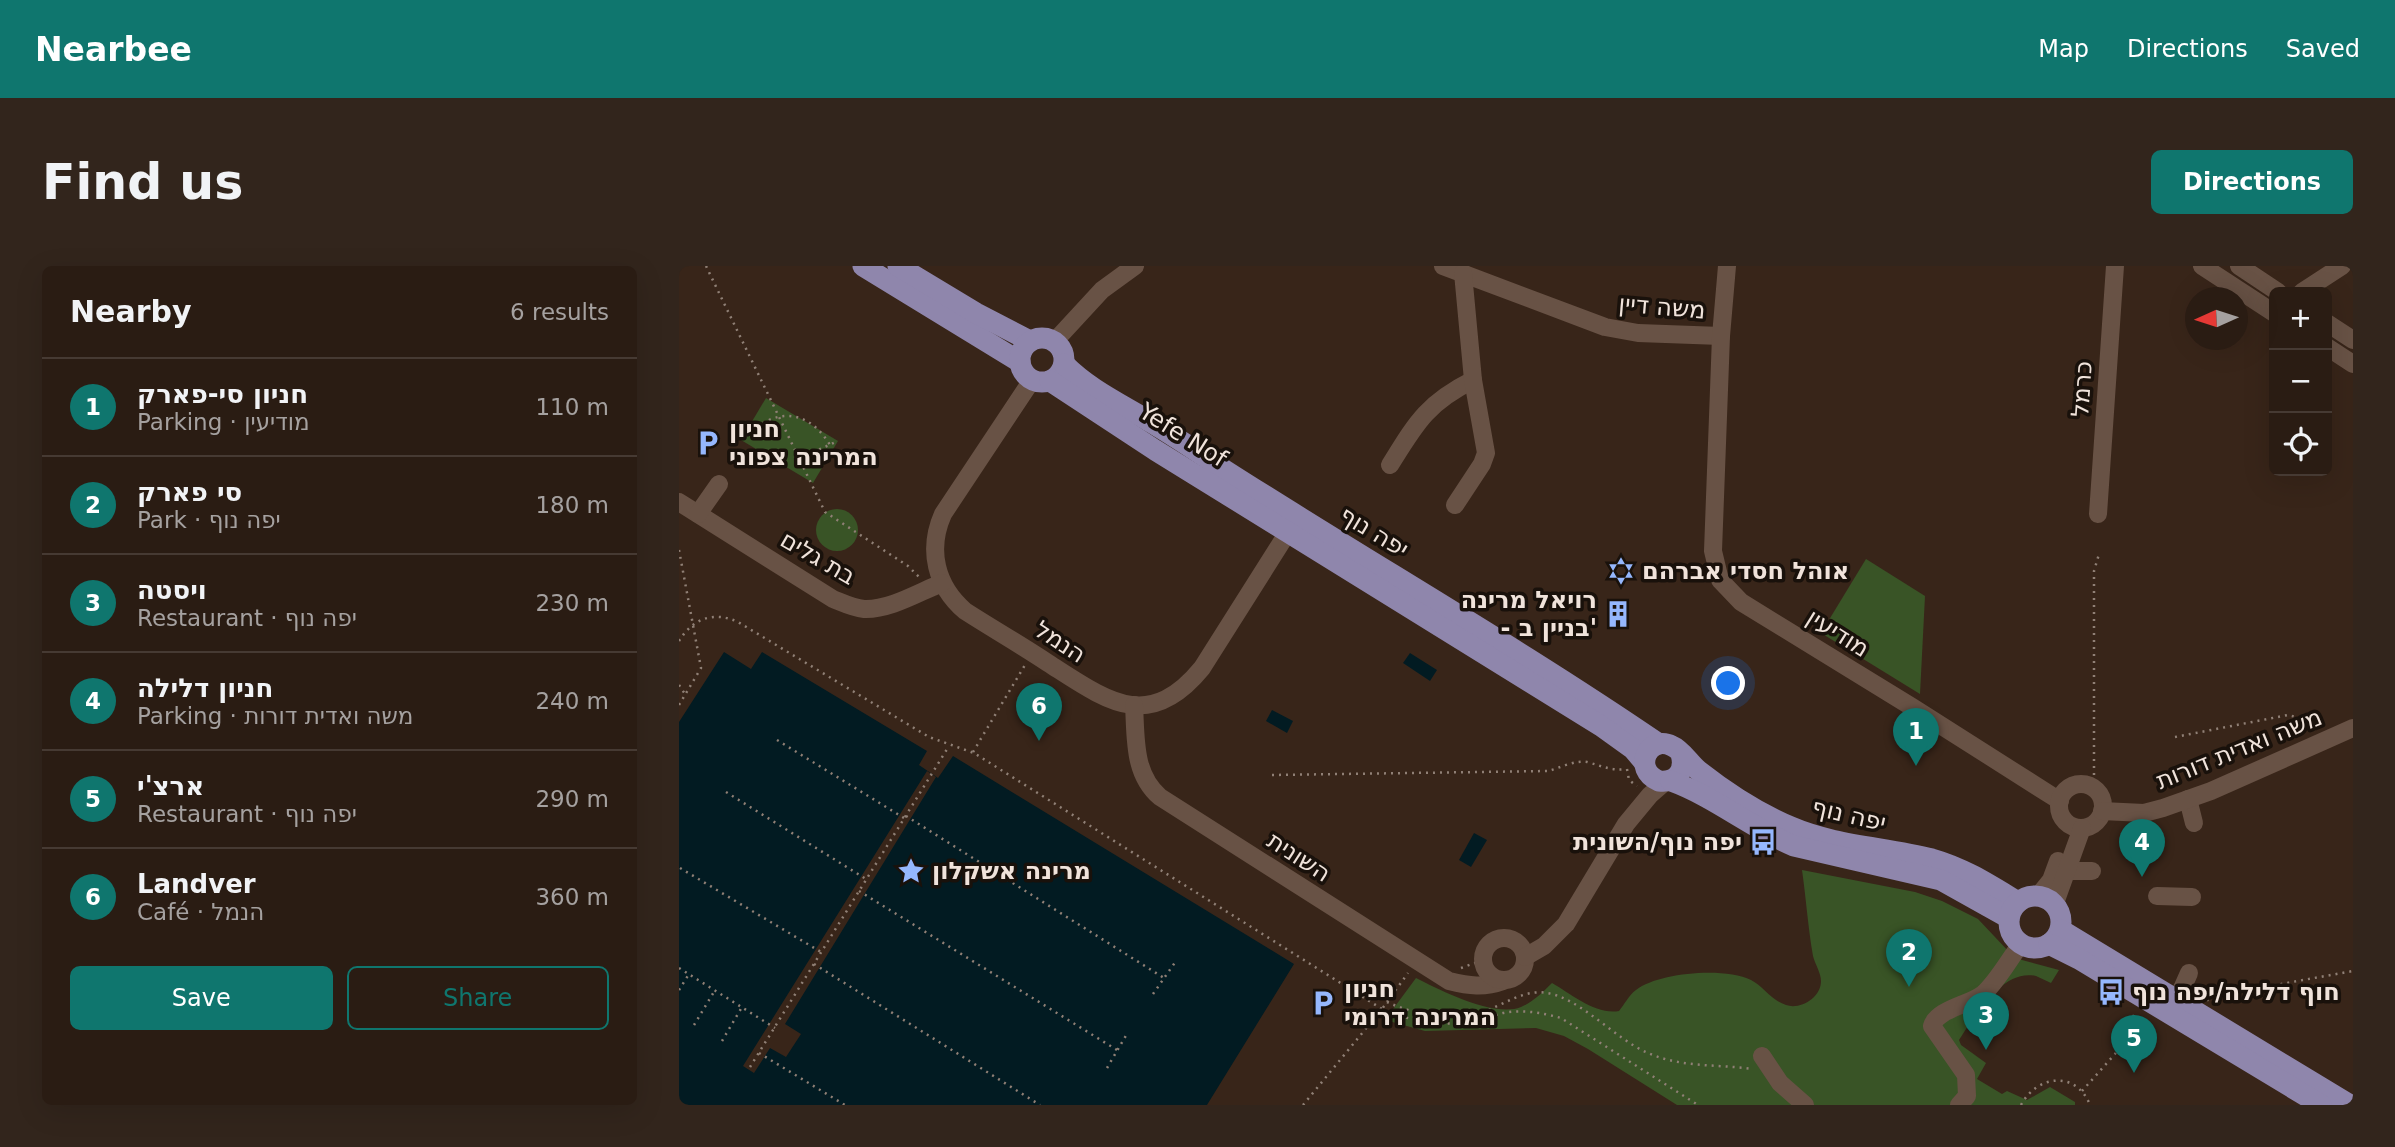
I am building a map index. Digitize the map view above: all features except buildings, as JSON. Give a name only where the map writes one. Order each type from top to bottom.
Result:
[{"type":"main road","points":[[863,266],[1020,362]]},
{"type":"main road","points":[[898,266],[976,313],[1030,341]]},
{"type":"main road","points":[[1054,342],[1042,338],[1030,341],[1022,351],[1020,362],[1023,373],[1041,381],[1059,374],[1064,364]]},
{"type":"main road","name":"יפה נוף","points":[[1054,342],[1062,351],[1064,364],[1090,387],[1516,648],[1659,744]]},
{"type":"main road","name":"Yefe Nof","points":[[1041,381],[1288,532]]},
{"type":"main road","name":"יפה נוף","points":[[1288,532],[1601,726],[1633,749],[1639,767]]},
{"type":"main road","points":[[1659,744],[1672,745],[1681,754],[1681,772],[1668,781],[1653,779],[1639,767],[1649,750],[1659,744]]},
{"type":"main road","name":"יפה נוף","points":[[1681,754],[1719,786],[1767,816],[1793,828],[1941,862],[1970,873],[2013,910]]},
{"type":"main road","name":"יפה נוף","points":[[1668,781],[1686,787],[1794,846],[1941,880],[2013,910]]},
{"type":"main road","points":[[2031,896],[2047,899],[2061,914],[2055,937],[2033,948],[2021,944],[2013,935],[2013,910],[2031,896]]},
{"type":"main road","points":[[2055,937],[2079,959],[2321,1105]]},
{"type":"main road","points":[[2055,937],[2177,1000],[2350,1105]]},
{"type":"street","points":[[1054,342],[1102,290],[1135,266]]},
{"type":"street","name":"משה דיין","points":[[1443,266],[1605,327],[1638,333],[1721,336]]},
{"type":"street","name":"מודיעין","points":[[1727,266],[1721,336],[1713,551],[1720,580],[1741,602],[2060,801]]},
{"type":"street","points":[[2202,266],[2269,310]]},
{"type":"street","points":[[2239,266],[2270,287]]},
{"type":"street","points":[[2310,287],[2342,266]]},
{"type":"street","name":"כרמל","points":[[2098,514],[2116,267]]},
{"type":"street","points":[[1455,505],[1482,464],[1486,453],[1473,380],[1463,273]]},
{"type":"street","points":[[2332,326],[2353,340]]},
{"type":"street","points":[[2332,349],[2353,363]]},
{"type":"street","points":[[1390,465],[1415,425],[1430,408],[1447,393],[1473,380]]},
{"type":"street","name":"הנמל","points":[[1041,381],[943,514],[935,538],[934,553],[942,583],[956,603],[972,616],[1101,697],[1134,705],[1166,700],[1189,683],[1202,668],[1288,532]]},
{"type":"street","points":[[698,514],[719,484]]},
{"type":"street","name":"בת גלים","points":[[679,502],[832,599],[850,606],[865,609],[888,605],[942,583]]},
{"type":"street","points":[[1284,508],[1289,518],[1288,532]]},
{"type":"street","name":"השונית","points":[[1134,705],[1137,754],[1141,772],[1150,788],[1167,802],[1449,981],[1488,986],[1503,981]]},
{"type":"street","name":"משה ואדית דורות","points":[[2102,811],[2144,813],[2188,799],[2351,729]]},
{"type":"street","points":[[1626,824],[1639,767]]},
{"type":"street","points":[[1525,957],[1544,946],[1566,924],[1626,824],[1650,795],[1668,781]]},
{"type":"street","points":[[2081,784],[2094,789],[2102,799],[2102,811],[2095,823],[2076,826],[2062,817],[2060,801],[2063,794],[2074,785],[2081,784]]},
{"type":"street","points":[[2188,799],[2194,823]]},
{"type":"street","points":[[2047,899],[2066,871],[2076,826]]},
{"type":"street","points":[[2047,899],[2051,880],[2076,826]]},
{"type":"street","points":[[2066,871],[2092,871]]},
{"type":"street","points":[[2157,896],[2192,897]]},
{"type":"street","points":[[1499,938],[1513,939],[1523,950],[1525,957],[1520,974],[1503,981],[1491,976],[1483,960],[1487,947],[1499,938]]},
{"type":"street","points":[[1959,1105],[1967,1096],[1966,1075],[1932,1026],[1934,1020],[1940,1014],[1962,1006],[1984,993],[2021,944]]},
{"type":"street","points":[[2177,1000],[2189,973]]},
{"type":"street","points":[[1761,1063],[1805,1105]]},
{"type":"path","points":[[706,266],[825,512],[918,573]]},
{"type":"path","points":[[746,436],[762,422],[780,416],[795,416],[815,425],[830,445]]},
{"type":"path","points":[[800,458],[838,441]]},
{"type":"path","points":[[679,550],[701,668],[679,705]]},
{"type":"path","points":[[2094,789],[2094,571],[2099,554]]},
{"type":"path","points":[[679,641],[693,624],[714,616],[725,616],[929,737],[972,752],[1382,1009],[1427,1023],[1477,1021],[1505,1013],[1538,1012],[1561,1018],[1698,1105]]},
{"type":"path","points":[[972,752],[1022,670]]},
{"type":"path","points":[[679,685],[685,694]]},
{"type":"path","points":[[2175,737],[2288,715],[2351,729]]},
{"type":"path","points":[[777,740],[1164,978]]},
{"type":"path","points":[[750,1067],[950,744]]},
{"type":"path","points":[[1272,775],[1548,771],[1572,763],[1585,762],[1608,770],[1639,767]]},
{"type":"path","points":[[726,793],[866,879]]},
{"type":"path","points":[[680,868],[821,952]]},
{"type":"path","points":[[859,891],[1118,1050]]},
{"type":"path","points":[[1452,965],[1460,968],[1483,960]]},
{"type":"path","points":[[1153,994],[1176,961]]},
{"type":"path","points":[[1303,1105],[1418,962]]},
{"type":"path","points":[[814,964],[1040,1105]]},
{"type":"path","points":[[679,968],[775,1028]]},
{"type":"path","points":[[2200,1014],[2209,996],[2353,971]]},
{"type":"path","points":[[679,990],[689,974]]},
{"type":"path","points":[[694,1025],[715,990]]},
{"type":"path","points":[[1387,1002],[1431,1016],[1461,1015],[1483,1013],[1523,995],[1544,992],[1561,996],[1648,1054],[1689,1065],[1761,1063]]},
{"type":"path","points":[[2082,1091],[2115,1055],[2142,998]]},
{"type":"path","points":[[722,1041],[742,1007]]},
{"type":"path","points":[[1107,1068],[1128,1032]]},
{"type":"path","points":[[759,1053],[845,1105]]},
{"type":"path","points":[[2021,1105],[2027,1094],[2036,1086],[2060,1080],[2082,1091],[2090,1105]]},
{"type":"green space","points":[[766,398],[838,441],[813,483],[741,440]]},
{"type":"green space","points":[[837,509],[852,515],[858,530],[852,545],[837,551],[822,545],[816,530],[822,515]]},
{"type":"green space","points":[[1866,559],[1925,596],[1920,694],[1821,633]]},
{"type":"green space","points":[[1802,870],[1915,892],[1942,901],[1978,919],[2011,954],[2022,960],[2059,970],[2051,983],[2036,976],[2012,979],[1990,996],[1959,1040],[1961,1045],[1986,1063],[1977,1079],[2002,1094],[2007,1091],[2027,1100],[2050,1087],[2075,1102],[2075,1105],[1677,1105],[1564,1036],[1536,1028],[1425,1031],[1385,1020],[1416,978],[1467,1001],[1497,1009],[1521,1007],[1534,1000],[1552,983],[1593,1007],[1619,1011],[1633,992],[1646,984],[1692,973],[1740,976],[1751,980],[1781,1003],[1792,1006],[1803,1004],[1818,993],[1821,981],[1813,956]]},
{"type":"water","name":"מרינה אשקלון","points":[[724,652],[751,669],[762,652],[927,751],[919,765],[938,778],[953,756],[1294,964],[1207,1105],[679,1105],[679,722]]},
{"type":"water","points":[[1410,653],[1437,670],[1430,681],[1403,663]]},
{"type":"water","points":[[1272,710],[1293,721],[1287,733],[1266,721]]},
{"type":"water","points":[[1474,833],[1487,840],[1471,867],[1459,860]]},
{"type":"pier","points":[[927,771],[936,777],[785,1024],[801,1034],[786,1057],[770,1048],[754,1073],[743,1066]]},
{"type":"place","name":"חניון המרינה צפוני","points":[[708,443]]},
{"type":"place","name":"אוהל חסדי אברהם","points":[[1621,571]]},
{"type":"place","name":"רויאל מרינה - בניין ב'","points":[[1618,614]]},
{"type":"place","name":"Landver","points":[[1039,741]]},
{"type":"place","name":"חניון סי-פארק","points":[[1916,766]]},
{"type":"place","name":"יפה נוף/השונית","points":[[1763,842]]},
{"type":"place","name":"מרינה אשקלון","points":[[911,871]]},
{"type":"place","name":"חניון דלילה","points":[[2142,877]]},
{"type":"place","name":"סי פארק","points":[[1909,987]]},
{"type":"place","name":"חוף דלילה/יפה נוף","points":[[2111,992]]},
{"type":"place","name":"חניון המרינה דרומי","points":[[1323,1003]]},
{"type":"place","name":"ויסטה","points":[[1986,1050]]},
{"type":"place","name":"ארצ'י","points":[[2134,1073]]}]
